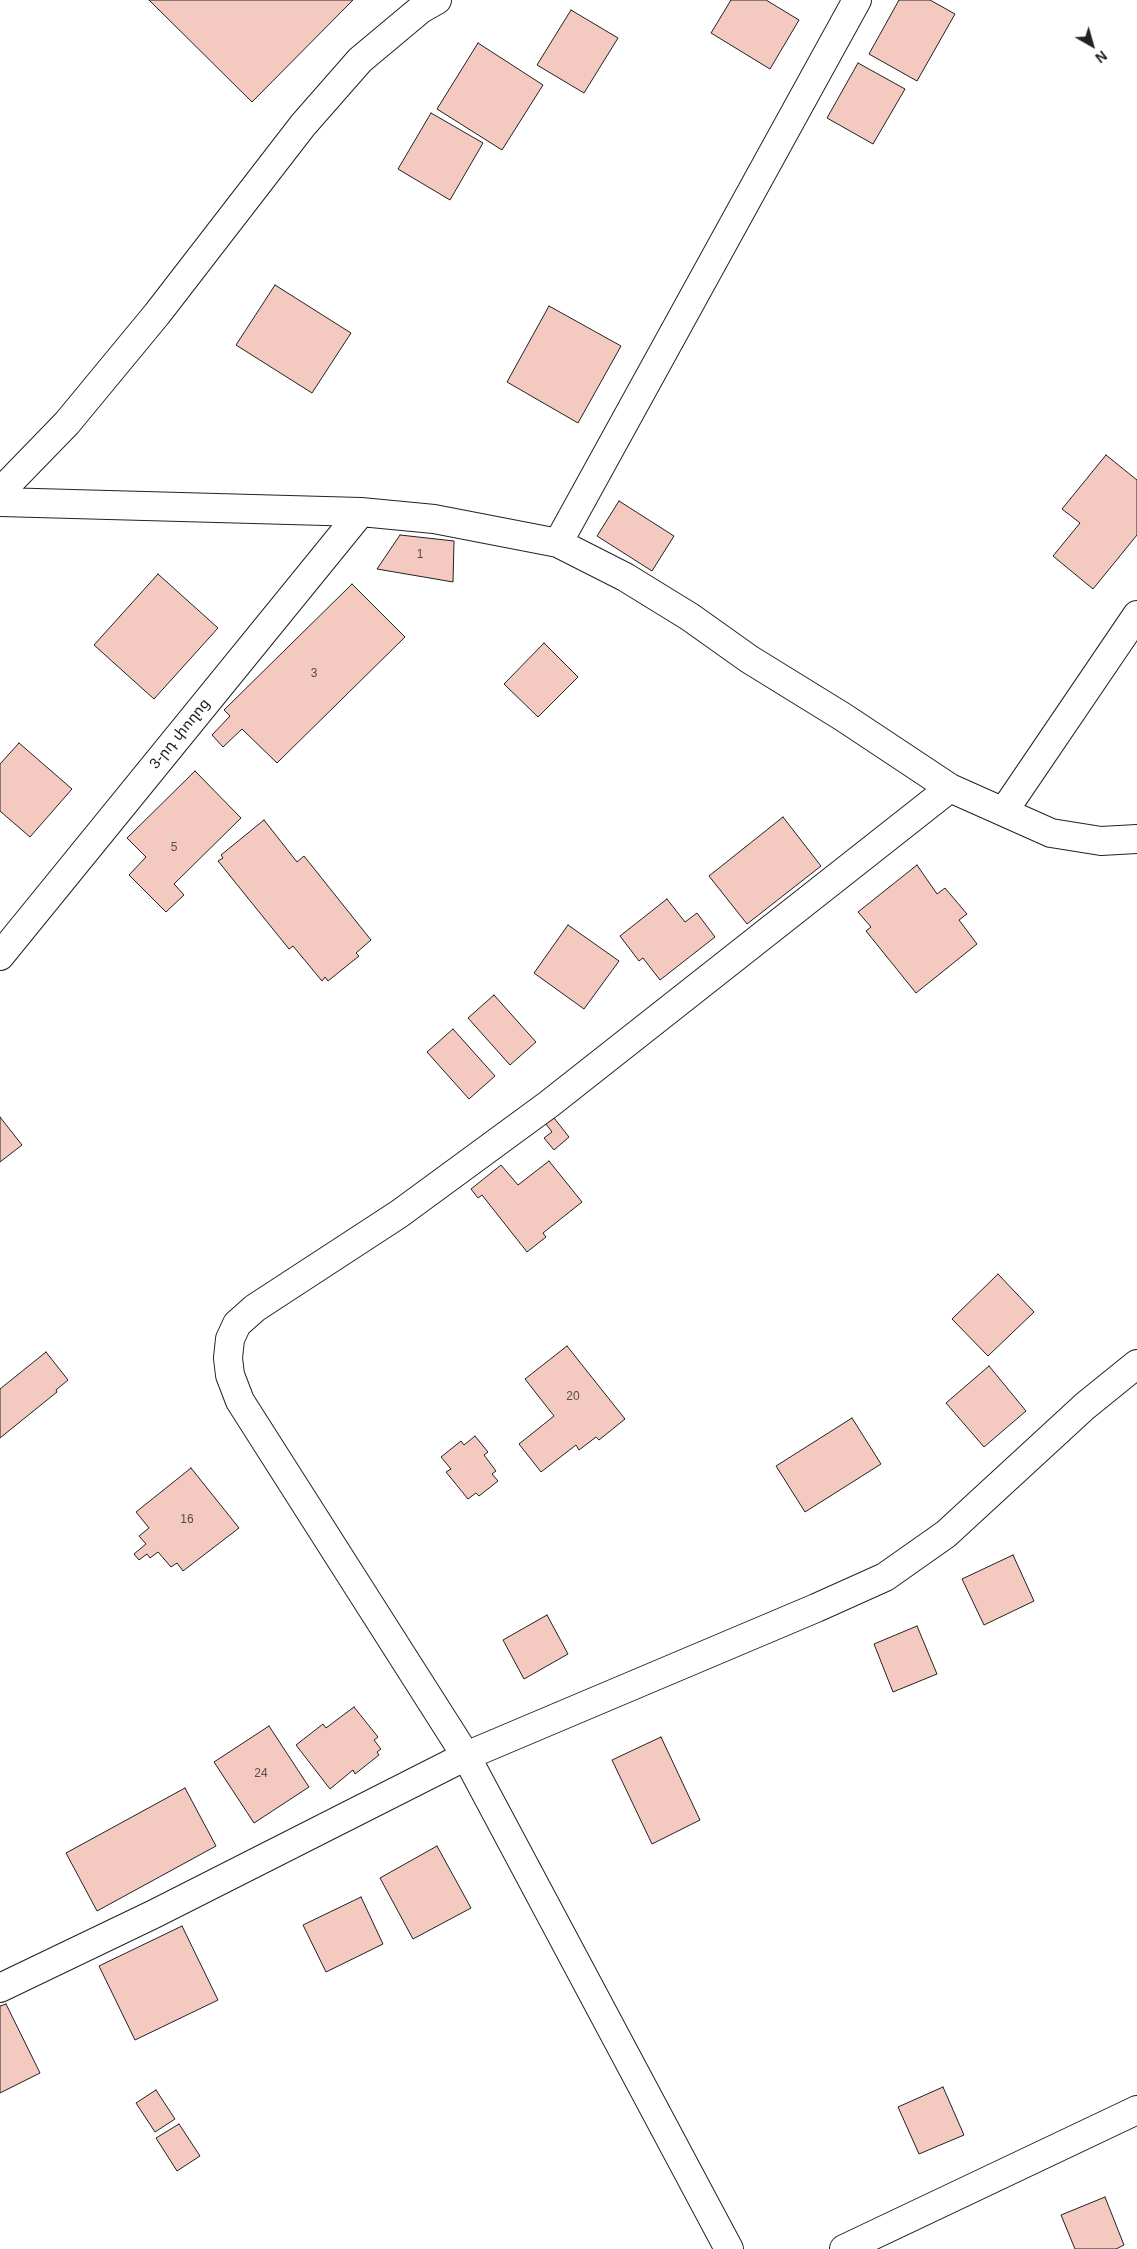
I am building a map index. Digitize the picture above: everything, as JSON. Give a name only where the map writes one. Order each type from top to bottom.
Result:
[{"type":"street","points":[[558,543],[857,0]]},
{"type":"street","points":[[0,492],[67,423],[157,314],[302,125],[360,60],[424,3]]},
{"type":"street","points":[[0,502],[361,512],[434,519],[558,543],[625,577],[690,617],[749,659],[843,717],[950,788],[1051,833],[1101,841],[1137,838]]},
{"type":"street","name":"3-րդ փողոց","points":[[0,956],[361,512]]},
{"type":"street","points":[[1004,811],[1137,615]]},
{"type":"street","points":[[729,2249],[466,1756],[240,1401],[230,1375],[228,1358],[230,1339],[237,1324],[254,1308],[399,1214],[549,1104],[950,788]]},
{"type":"street","points":[[0,1988],[154,1914],[466,1756],[816,1608],[885,1576],[946,1534],[1085,1406],[1137,1364]]},
{"type":"street","points":[[844,2249],[1137,2110]]},
{"type":"building","points":[[149,0],[353,0],[252,102]]},
{"type":"building","points":[[731,0],[766,0],[799,20],[770,69],[711,33]]},
{"type":"building","points":[[899,0],[930,0],[955,14],[917,81],[869,54]]},
{"type":"building","points":[[571,10],[618,38],[584,93],[537,65]]},
{"type":"building","points":[[478,43],[543,85],[502,150],[437,109]]},
{"type":"building","points":[[858,63],[905,89],[873,144],[827,118]]},
{"type":"building","points":[[431,113],[483,143],[450,200],[398,169]]},
{"type":"building","points":[[275,285],[351,333],[312,393],[236,345]]},
{"type":"building","points":[[549,306],[621,346],[578,423],[507,382]]},
{"type":"building","points":[[1106,455],[1137,480],[1137,535],[1093,589],[1053,556],[1080,523],[1062,509]]},
{"type":"building","points":[[619,501],[674,536],[652,571],[597,536]]},
{"type":"building","points":[[400,535],[454,541],[453,582],[377,569]]},
{"type":"building","points":[[158,574],[218,628],[154,699],[94,645]]},
{"type":"building","points":[[352,584],[405,637],[277,763],[242,729],[223,747],[212,735],[230,716],[224,710]]},
{"type":"building","points":[[544,643],[578,677],[538,717],[504,684]]},
{"type":"building","points":[[19,743],[72,789],[30,837],[0,811],[0,764]]},
{"type":"building","points":[[195,771],[241,818],[174,884],[184,895],[166,912],[129,875],[146,857],[127,838]]},
{"type":"building","points":[[783,817],[821,866],[747,924],[709,876]]},
{"type":"building","points":[[264,820],[297,862],[304,856],[371,940],[356,953],[359,956],[328,981],[325,977],[322,981],[293,946],[289,949],[218,861],[223,858],[221,855]]},
{"type":"building","points":[[917,865],[937,894],[945,888],[967,914],[959,920],[977,944],[916,993],[866,931],[871,927],[858,912]]},
{"type":"building","points":[[667,899],[685,922],[697,913],[715,937],[660,980],[643,958],[639,961],[620,936]]},
{"type":"building","points":[[568,925],[619,961],[584,1009],[534,973]]},
{"type":"building","points":[[494,995],[536,1042],[510,1065],[468,1018]]},
{"type":"building","points":[[453,1029],[495,1076],[469,1099],[427,1052]]},
{"type":"building","points":[[551,1114],[569,1137],[554,1150],[544,1138],[552,1132],[543,1120]]},
{"type":"building","points":[[0,1117],[22,1145],[0,1162]]},
{"type":"building","points":[[549,1161],[582,1202],[543,1233],[546,1237],[527,1252],[482,1195],[478,1198],[471,1189],[501,1165],[518,1185]]},
{"type":"building","points":[[998,1274],[1034,1312],[988,1356],[952,1319]]},
{"type":"building","points":[[567,1346],[625,1419],[599,1440],[596,1437],[579,1450],[576,1445],[541,1472],[519,1444],[554,1416],[525,1379]]},
{"type":"building","points":[[46,1352],[68,1380],[56,1390],[57,1392],[0,1438],[0,1389]]},
{"type":"building","points":[[989,1366],[1026,1411],[984,1447],[946,1403]]},
{"type":"building","points":[[852,1418],[881,1464],[805,1512],[776,1466]]},
{"type":"building","points":[[475,1436],[488,1452],[484,1455],[496,1471],[492,1474],[498,1481],[479,1496],[476,1493],[468,1499],[446,1472],[451,1469],[441,1457],[461,1441],[464,1445]]},
{"type":"building","points":[[191,1468],[239,1528],[183,1571],[177,1563],[171,1567],[158,1552],[150,1558],[147,1554],[139,1560],[134,1554],[146,1544],[139,1536],[149,1528],[136,1512]]},
{"type":"building","points":[[1013,1555],[1034,1601],[984,1625],[962,1579]]},
{"type":"building","points":[[547,1615],[568,1654],[524,1679],[503,1640]]},
{"type":"building","points":[[917,1626],[937,1674],[893,1692],[874,1644]]},
{"type":"building","points":[[354,1707],[378,1737],[374,1740],[381,1749],[377,1752],[379,1755],[355,1774],[353,1770],[330,1789],[296,1745],[323,1724],[326,1728]]},
{"type":"building","points":[[269,1726],[309,1787],[254,1823],[214,1762]]},
{"type":"building","points":[[661,1737],[700,1820],[652,1844],[612,1760]]},
{"type":"building","points":[[185,1788],[216,1846],[97,1911],[66,1853]]},
{"type":"building","points":[[437,1846],[471,1908],[413,1939],[380,1878]]},
{"type":"building","points":[[361,1897],[383,1944],[326,1972],[303,1925]]},
{"type":"building","points":[[182,1926],[218,2000],[135,2040],[99,1966]]},
{"type":"building","points":[[6,2004],[40,2073],[0,2093],[0,2006]]},
{"type":"building","points":[[943,2087],[964,2135],[919,2154],[898,2107]]},
{"type":"building","points":[[156,2090],[175,2119],[155,2132],[136,2103]]},
{"type":"building","points":[[179,2124],[200,2156],[177,2171],[156,2138]]},
{"type":"building","points":[[1105,2197],[1124,2245],[1116,2249],[1075,2249],[1061,2215]]}]
